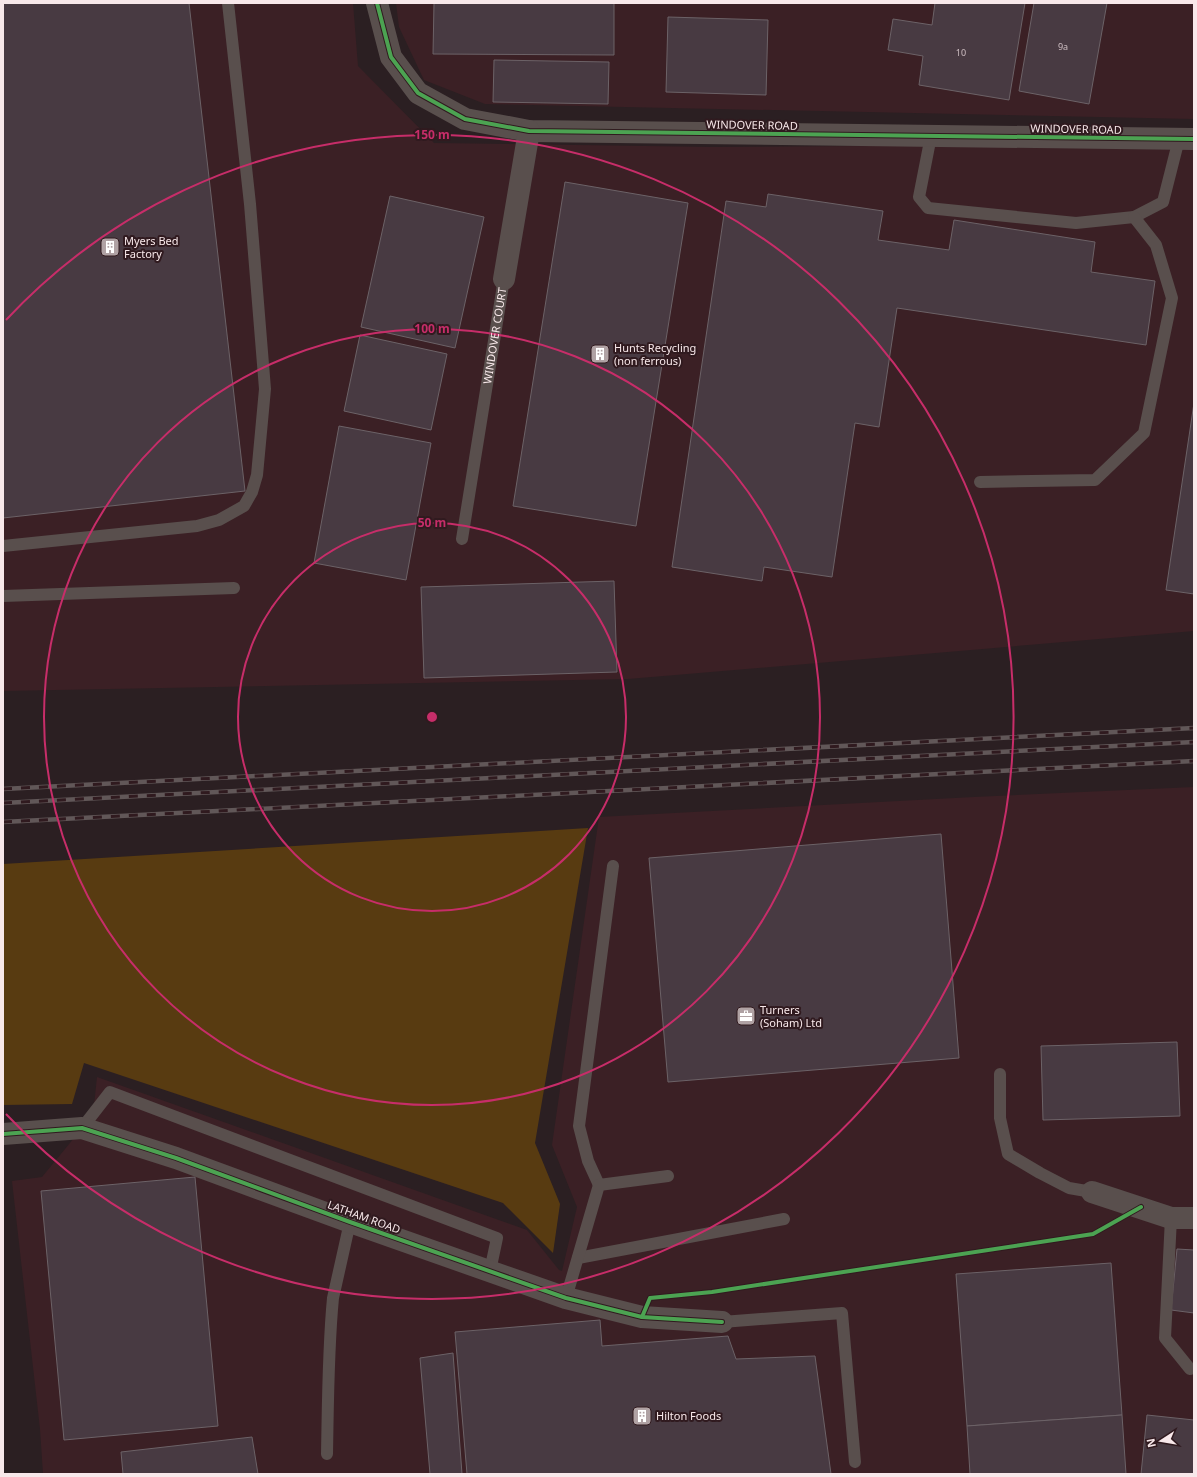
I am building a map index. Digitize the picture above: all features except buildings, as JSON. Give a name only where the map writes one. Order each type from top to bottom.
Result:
[{"type":"street","name":"WINDOVER ROAD","points":[[378,3],[391,57],[418,93],[465,119],[529,131],[1186,139]]},
{"type":"street","name":"WINDOVER COURT","points":[[504,279],[529,131]]},
{"type":"street","name":"LATHAM ROAD","points":[[3,1134],[82,1128],[176,1158],[350,1222],[566,1298],[642,1317],[722,1322]]},
{"type":"street","points":[[1092,1192],[1171,1218],[1194,1218]]},
{"type":"lane","points":[[3,546],[197,526],[219,520],[244,506],[252,492],[257,475],[265,389],[250,204],[228,3]]},
{"type":"lane","points":[[931,136],[927,163],[919,197],[928,208],[1076,223],[1134,217],[1163,202],[1186,139]]},
{"type":"lane","points":[[980,482],[1095,480],[1144,433],[1172,298],[1156,245],[1134,217]]},
{"type":"lane","name":"WINDOVER COURT","points":[[462,539],[504,279]]},
{"type":"lane","points":[[3,596],[234,588]]},
{"type":"lane","points":[[566,1298],[599,1185],[588,1161],[579,1126],[613,866]]},
{"type":"lane","points":[[1000,1074],[1000,1118],[1008,1154],[1040,1174],[1069,1188],[1092,1192]]},
{"type":"lane","points":[[82,1128],[110,1092],[497,1238],[490,1271]]},
{"type":"lane","points":[[599,1185],[668,1176]]},
{"type":"lane","points":[[1171,1218],[1165,1338],[1190,1369]]},
{"type":"lane","points":[[578,1258],[784,1219]]},
{"type":"lane","points":[[327,1454],[329,1358],[333,1304],[350,1222]]},
{"type":"lane","points":[[722,1322],[842,1313],[855,1462]]},
{"type":"shaded area","points":[[3,3],[353,3],[358,66],[434,143],[712,147],[1194,144],[1194,631],[628,679],[3,691]]},
{"type":"shaded area","points":[[396,3],[1194,3],[1194,119],[485,104],[424,80],[399,27]]},
{"type":"shaded area","points":[[1194,787],[1194,1474],[43,1474],[40,1429],[12,1181],[42,1177],[93,1115],[97,1077],[527,1230],[559,1270],[562,1271],[577,1207],[552,1145],[599,817]]},
{"type":"shaded area","points":[[588,828],[535,1143],[560,1204],[553,1253],[503,1203],[84,1063],[72,1104],[3,1105],[3,864]]},
{"type":"railway","points":[[3,789],[1194,728]]},
{"type":"railway","points":[[3,803],[1194,742]]},
{"type":"railway","points":[[3,822],[1194,761]]},
{"type":"cycle path","points":[[377,3],[391,57],[418,93],[465,119],[529,131],[1194,139]]},
{"type":"cycle path","points":[[3,1134],[82,1128],[176,1158],[350,1222],[566,1298],[642,1317],[722,1322]]},
{"type":"cycle path","points":[[642,1317],[650,1298],[712,1292],[1093,1234],[1141,1207]]},
{"type":"place","name":"Myers Bed Factory","points":[[110,247]]},
{"type":"place","name":"Hunts Recycling (non ferrous)","points":[[600,354]]},
{"type":"place","name":"Turners (Soham) Ltd","points":[[746,1016]]},
{"type":"place","name":"Hilton Foods","points":[[642,1416]]}]
